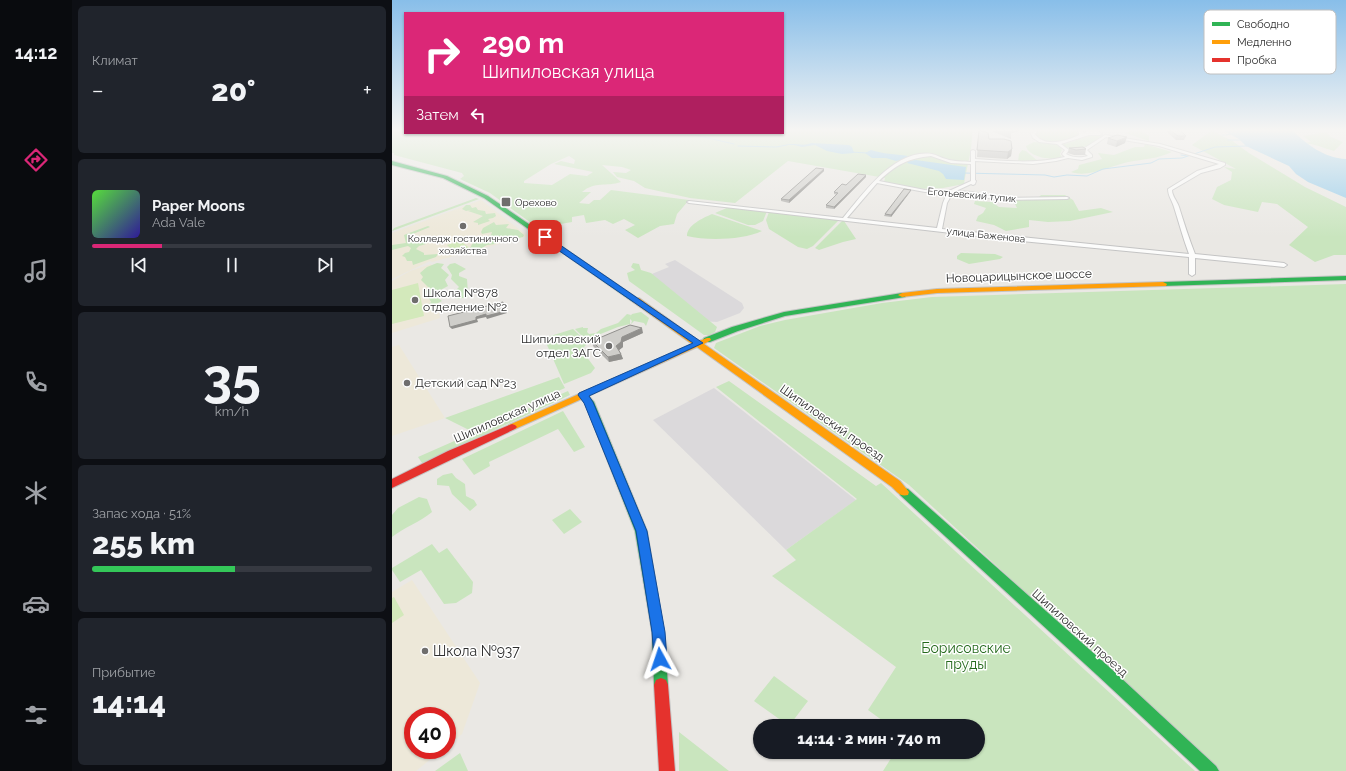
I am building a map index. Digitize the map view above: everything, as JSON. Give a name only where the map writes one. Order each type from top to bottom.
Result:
[{"type":"main road","name":"Шипиловский проезд","points":[[403,166],[445,177],[483,194],[699,343],[896,484],[1096,664],[1210,771]]},
{"type":"main road","name":"Новоцарицынское шоссе","points":[[699,343],[742,326],[773,317],[859,301],[916,293],[983,289],[1346,278]]},
{"type":"main road","name":"Шипиловская улица","points":[[392,484],[452,454],[699,343]]},
{"type":"main road","points":[[583,395],[589,402],[641,531],[658,632],[667,771]]},
{"type":"street","points":[[844,219],[877,182],[894,166]]},
{"type":"street","points":[[971,193],[974,181],[973,166]]},
{"type":"street","points":[[1192,274],[1192,255],[1176,205],[1170,194],[1170,189],[1199,172],[1220,166]]},
{"type":"street","points":[[939,229],[945,203],[950,192],[974,181]]},
{"type":"street","name":"Еготьевский тупик","points":[[877,182],[925,191],[971,193],[1006,199],[1067,198]]},
{"type":"street","name":"улица Баженова","points":[[689,202],[1284,265]]},
{"type":"shaded area","name":"Колледж гостиничного хозяйcтва","points":[[481,200],[528,236],[432,262],[430,261],[392,279],[392,233]]},
{"type":"shaded area","points":[[675,260],[742,303],[744,308],[740,313],[717,322],[702,321],[637,280],[669,267],[665,264]]},
{"type":"shaded area","name":"Школа №878 отделение №2","points":[[431,264],[440,318],[392,333],[392,281],[410,271]]},
{"type":"shaded area","name":"Детский сад №23","points":[[399,345],[445,418],[392,436],[392,347]]},
{"type":"shaded area","points":[[714,388],[856,500],[786,550],[653,420]]},
{"type":"shaded area","name":"Школа №937","points":[[412,580],[480,683],[462,734],[456,739],[456,707],[404,707],[404,759],[431,759],[416,771],[392,771],[392,592]]},
{"type":"green space","points":[[435,166],[548,166],[524,181],[524,183],[552,185],[570,174],[587,176],[593,172],[564,166],[603,166],[621,182],[591,186],[582,192],[591,192],[579,203],[589,204],[594,200],[600,200],[611,190],[689,200],[677,214],[674,224],[660,226],[638,238],[625,230],[635,225],[624,219],[613,224],[605,220],[586,223],[584,215],[572,217],[572,222],[538,228],[490,193],[460,179],[464,176],[462,173]]},
{"type":"green space","points":[[612,166],[782,166],[735,203],[690,198],[645,188],[634,181],[617,177],[613,172],[626,173],[631,170]]},
{"type":"green space","points":[[816,166],[968,166],[964,184],[943,188],[918,189],[884,182],[885,178]]},
{"type":"green space","points":[[1079,166],[1116,166],[1085,174],[1071,172],[1078,169]]},
{"type":"green space","points":[[1230,166],[1270,166],[1305,187],[1346,207],[1346,255],[1334,255],[1315,262],[1289,245],[1308,227],[1277,204],[1262,202],[1258,212],[1224,205],[1212,199],[1217,187],[1231,180],[1232,172],[1224,167],[1236,169]]},
{"type":"green space","points":[[1041,195],[1065,195],[1073,200],[1079,211],[1101,208],[1113,212],[1070,221],[1048,222],[1029,220],[1029,227],[1006,231],[994,225],[976,221],[978,216],[983,213],[986,208],[974,204],[975,201],[992,202],[999,207],[1017,208],[1012,198],[1039,197]]},
{"type":"green space","points":[[476,198],[479,199],[392,231],[394,228]]},
{"type":"green space","points":[[466,205],[470,205],[472,208],[476,207],[478,210],[485,211],[486,214],[495,213],[496,216],[488,219],[490,221],[478,225],[478,223],[473,222],[483,216],[468,211],[471,210],[466,211],[462,209]]},
{"type":"green space","points":[[729,207],[767,211],[763,221],[755,225],[748,225],[715,213]]},
{"type":"green space","points":[[769,212],[839,220],[813,246],[807,249],[798,247],[769,229],[766,220]]},
{"type":"green space","points":[[712,214],[762,231],[745,236],[725,239],[704,239],[687,236],[693,225]]},
{"type":"green space","points":[[842,221],[844,221],[856,239],[819,250],[815,248]]},
{"type":"green space","points":[[494,222],[496,225],[509,224],[506,228],[518,230],[524,235],[523,237],[506,241],[502,238],[497,238],[500,241],[495,244],[487,245],[482,248],[470,249],[473,243],[484,241],[485,238],[491,235],[492,232],[482,234],[481,232],[483,228]]},
{"type":"green space","points":[[428,226],[430,227],[408,236],[413,239],[411,241],[414,243],[426,240],[426,244],[419,246],[416,249],[424,253],[424,255],[438,254],[436,257],[413,265],[412,261],[407,261],[405,257],[402,256],[409,252],[411,248],[408,246],[392,250],[392,245],[406,243],[404,235]]},
{"type":"green space","points":[[460,241],[471,249],[457,254],[447,245]]},
{"type":"green space","points":[[961,253],[995,254],[1003,257],[1000,259],[969,264],[957,259],[957,256]]},
{"type":"green space","points":[[437,263],[444,264],[441,268],[449,275],[445,280],[448,286],[433,294],[434,298],[438,298],[442,301],[434,305],[435,309],[431,311],[428,305],[431,302],[425,291],[429,288],[421,280],[423,277],[420,273],[427,267]]},
{"type":"green space","points":[[455,263],[466,269],[459,273],[459,276],[467,279],[468,295],[467,297],[458,299],[450,296],[459,287],[451,279],[452,275],[447,267],[450,264]]},
{"type":"green space","points":[[633,263],[639,264],[641,270],[651,273],[717,327],[715,332],[709,335],[704,335],[629,281],[627,273],[635,270],[631,267]]},
{"type":"green space","points":[[418,283],[424,316],[392,324],[392,290]]},
{"type":"green space","points":[[1346,284],[1346,771],[1219,771],[909,485],[714,348],[716,343],[760,326],[785,320],[882,303],[932,297]]},
{"type":"green space","points":[[641,312],[649,318],[646,326],[644,323],[634,321],[631,324],[632,321],[630,319],[630,324],[618,327],[588,339],[584,338],[575,329],[583,327],[588,328],[587,332],[589,334],[596,333],[601,329],[618,323],[627,314],[631,315],[629,318],[632,314]]},
{"type":"green space","points":[[573,329],[588,343],[584,347],[583,352],[595,368],[591,373],[564,384],[544,338]]},
{"type":"green space","points":[[559,377],[565,388],[469,430],[445,418]]},
{"type":"green space","name":"Борисовские пруды","points":[[729,381],[876,486],[881,483],[1195,771],[883,771],[891,759],[985,759],[985,719],[880,719],[868,710],[896,667],[772,576],[796,560],[786,550],[857,499],[716,387]]},
{"type":"green space","points":[[568,391],[570,395],[423,463],[418,457]]},
{"type":"green space","points":[[563,411],[585,447],[574,452],[558,429],[489,462],[490,466],[474,475],[462,459]]},
{"type":"green space","points":[[452,473],[456,478],[465,484],[466,496],[474,500],[477,505],[470,511],[452,494],[449,486],[437,485],[437,479],[443,475]]},
{"type":"green space","points":[[419,497],[427,499],[432,512],[392,537],[392,515],[398,508]]},
{"type":"green space","points":[[570,509],[582,522],[564,534],[552,520]]},
{"type":"green space","points":[[432,544],[439,553],[447,548],[473,582],[472,593],[456,603],[444,604],[421,570],[400,582],[392,570],[392,568]]},
{"type":"green space","points":[[394,597],[404,615],[392,623],[392,598]]},
{"type":"green space","points":[[774,676],[808,701],[794,719],[779,719],[754,701]]},
{"type":"green space","points":[[679,732],[729,771],[679,771]]},
{"type":"green space","points":[[460,753],[468,771],[435,771],[452,759],[456,759],[456,756]]},
{"type":"water","points":[[919,166],[966,167],[964,180],[946,179],[939,171]]},
{"type":"water","points":[[1289,166],[1346,166],[1346,198],[1308,182],[1296,174]]},
{"type":"building","points":[[816,168],[824,169],[789,200],[781,199]]},
{"type":"building","points":[[858,174],[866,175],[834,207],[826,205],[838,193],[834,192],[842,184],[846,185]]},
{"type":"building","points":[[904,189],[911,190],[891,215],[885,214]]},
{"type":"building","points":[[503,302],[506,311],[486,316],[486,314],[476,317],[476,320],[450,327],[448,316]]},
{"type":"building","points":[[630,325],[642,328],[622,337],[621,342],[616,346],[621,354],[608,357],[592,341]]},
{"type":"waterway","points":[[964,173],[1045,175],[1054,177],[1067,175],[1087,176],[1103,169],[1127,166]]},
{"type":"traffic: fast","points":[[403,166],[445,177],[486,197],[636,300]]},
{"type":"traffic: fast","points":[[1163,284],[1346,278]]},
{"type":"traffic: fast","points":[[707,340],[735,329],[784,314],[902,295]]},
{"type":"traffic: fast","points":[[583,395],[589,402],[641,531],[658,632],[661,685]]},
{"type":"traffic: fast","points":[[904,492],[1102,670],[1211,771]]},
{"type":"traffic: slow","points":[[902,295],[937,291],[1163,284]]},
{"type":"traffic: slow","points":[[636,300],[896,484],[904,492]]},
{"type":"traffic: slow","points":[[512,427],[707,340]]},
{"type":"traffic: jam","points":[[392,484],[452,454],[512,427]]},
{"type":"traffic: jam","points":[[661,685],[667,771]]},
{"type":"place","name":"Орехово","points":[[506,202]]},
{"type":"place","name":"Колледж гостиничного хозяйcтва","points":[[463,226]]},
{"type":"place","name":"Школа №878 отделение №2","points":[[415,300]]},
{"type":"place","name":"Шипиловский отдел ЗАГС","points":[[609,346]]},
{"type":"place","name":"Детский сад №23","points":[[407,383]]},
{"type":"place","name":"Школа №937","points":[[425,651]]},
{"type":"route","points":[[545,237],[699,343],[583,395],[589,402],[641,531],[658,632],[660,659]]}]
